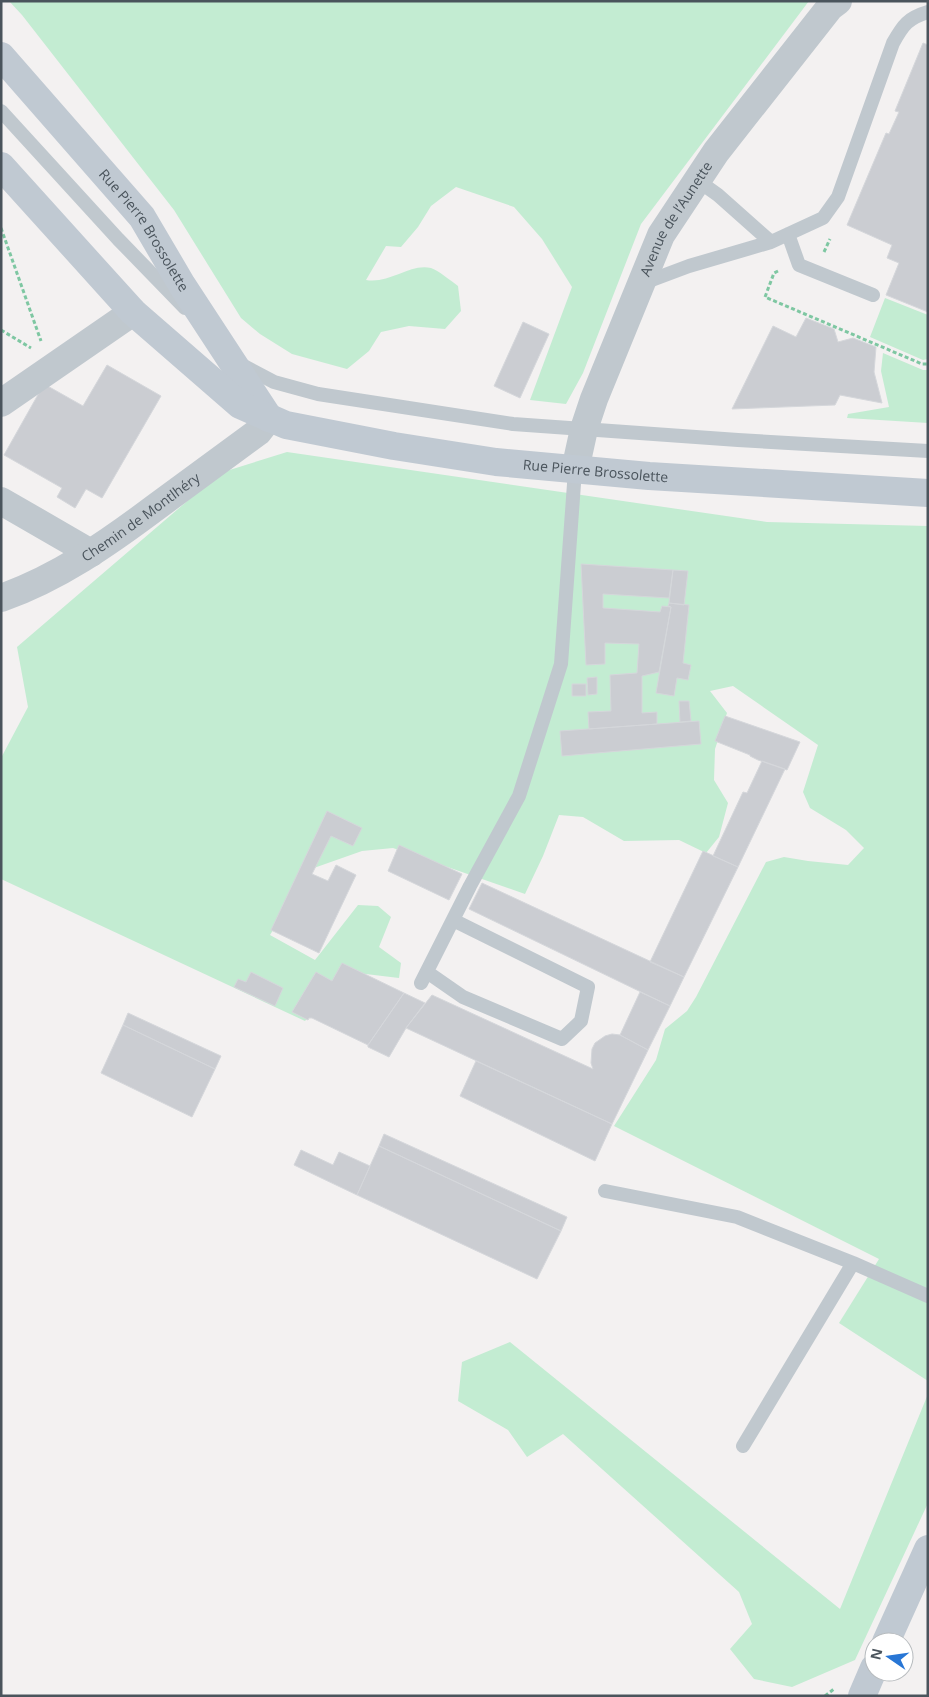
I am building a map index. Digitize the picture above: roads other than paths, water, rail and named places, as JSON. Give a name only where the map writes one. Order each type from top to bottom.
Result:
[{"type":"main road","name":"Rue Pierre Brossolette","points":[[1,56],[142,217],[182,285],[269,418]]},
{"type":"main road","name":"Rue Pierre Brossolette","points":[[1,166],[133,312],[240,405],[286,425],[394,446],[496,462],[667,477],[928,493]]},
{"type":"main road","points":[[891,1632],[928,1549]]},
{"type":"main road","points":[[909,1632],[928,1590]]},
{"type":"street","name":"Avenue de l’Aunette","points":[[576,470],[584,429],[594,398],[661,236],[697,180],[728,137],[830,7],[838,1]]},
{"type":"street","points":[[1,403],[133,312]]},
{"type":"street","name":"Chemin de Montlhéry","points":[[1,598],[62,571],[91,553],[258,432],[269,418]]},
{"type":"street","points":[[1,501],[91,553]]},
{"type":"lane","points":[[640,284],[690,266],[771,242],[823,218],[838,197],[893,43],[903,26],[914,16],[928,12]]},
{"type":"lane","points":[[1,111],[118,239],[238,363],[274,382],[318,394],[514,424],[928,452]]},
{"type":"lane","points":[[697,180],[718,195],[771,242]]},
{"type":"lane","points":[[788,234],[799,265],[872,295]]},
{"type":"lane","points":[[453,920],[588,987],[580,1021],[562,1039],[463,997],[424,978],[453,920],[518,796],[561,664],[576,470]]},
{"type":"lane","points":[[605,1191],[737,1217],[854,1263],[928,1296]]},
{"type":"lane","points":[[744,1446],[854,1263]]}]
